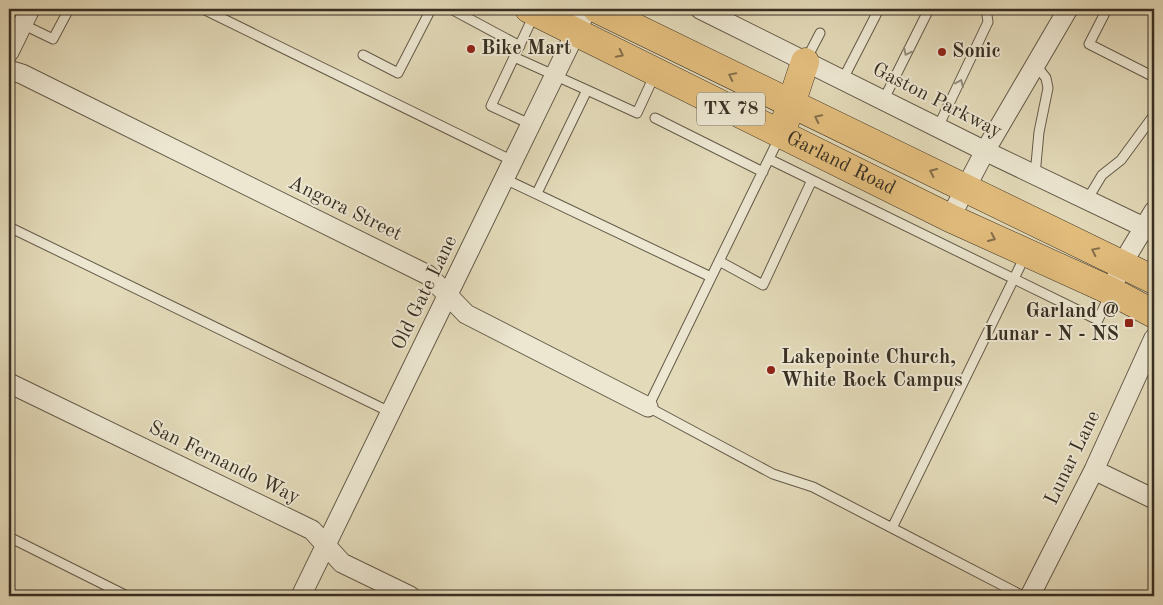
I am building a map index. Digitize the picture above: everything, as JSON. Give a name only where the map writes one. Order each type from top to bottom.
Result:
[{"type":"main road","name":"Garland Road","points":[[597,9],[1154,280]]},
{"type":"main road","name":"Garland Road","points":[[532,10],[582,21],[656,72],[950,218],[1111,291],[1154,314]]},
{"type":"main road","points":[[780,134],[792,105],[805,62]]},
{"type":"street","points":[[950,218],[985,151],[1068,9]]},
{"type":"street","name":"Gaston Parkway","points":[[706,10],[805,62],[884,99],[985,151],[1148,230]]},
{"type":"street","points":[[9,52],[26,16]]},
{"type":"street","name":"Old Gate Lane","points":[[301,596],[582,21]]},
{"type":"street","name":"Angora Street","points":[[9,70],[22,74],[428,275],[466,314],[648,407]]},
{"type":"street","points":[[1111,291],[1122,264],[1148,230],[1154,210]]},
{"type":"street","name":"Lunar Lane","points":[[1030,596],[1094,470],[1154,338]]},
{"type":"street","name":"San Fernando Way","points":[[9,383],[312,530],[342,563],[410,596]]},
{"type":"street","points":[[1094,470],[1154,499]]},
{"type":"lane","points":[[26,16],[54,39],[69,9]]},
{"type":"lane","points":[[203,9],[513,161]]},
{"type":"lane","points":[[363,55],[398,73],[431,9]]},
{"type":"lane","points":[[451,9],[520,46]]},
{"type":"lane","points":[[843,79],[879,9]]},
{"type":"lane","points":[[884,99],[929,9]]},
{"type":"lane","points":[[938,127],[988,22],[986,9]]},
{"type":"lane","points":[[1107,9],[1089,44],[1154,77]]},
{"type":"lane","points":[[530,124],[491,106],[520,46],[532,10]]},
{"type":"lane","points":[[805,62],[820,33]]},
{"type":"lane","points":[[514,57],[637,113],[656,72]]},
{"type":"lane","points":[[1035,64],[1046,78],[1048,88],[1039,132],[1035,175]]},
{"type":"lane","points":[[537,193],[587,90]]},
{"type":"lane","points":[[1087,201],[1102,175],[1121,160],[1154,116]]},
{"type":"lane","points":[[655,118],[762,172]]},
{"type":"lane","points":[[780,134],[648,407],[773,474],[813,487],[1024,596]]},
{"type":"lane","points":[[769,159],[1014,277],[1098,320],[1111,291]]},
{"type":"lane","points":[[505,179],[711,277]]},
{"type":"lane","points":[[719,261],[763,284],[812,180]]},
{"type":"lane","points":[[9,227],[390,412]]},
{"type":"lane","points":[[892,528],[1026,253]]},
{"type":"lane","points":[[9,537],[127,596]]},
{"type":"place","name":"Bike Mart","points":[[471,49]]},
{"type":"place","name":"Sonic","points":[[942,52]]},
{"type":"place","name":"Garland @ Lunar - N - NS","points":[[1129,323]]},
{"type":"place","name":"Lakepointe Church, White Rock Campus","points":[[771,370]]}]
